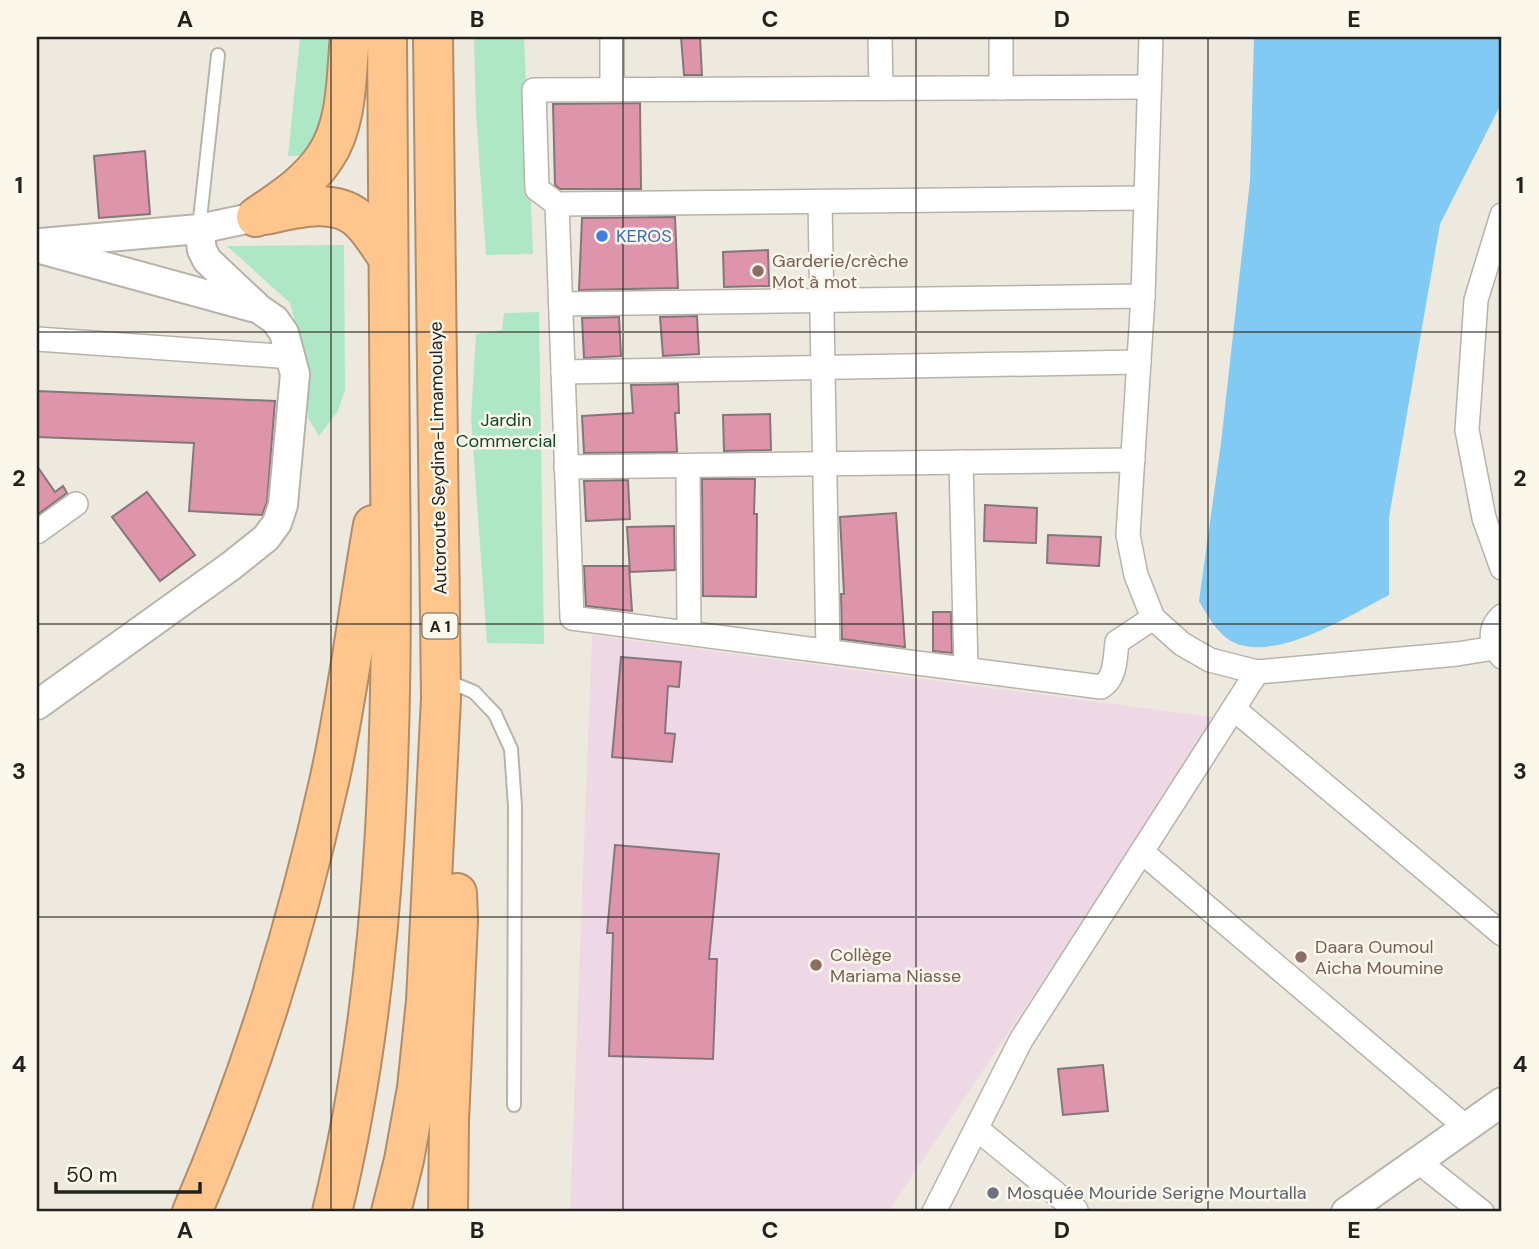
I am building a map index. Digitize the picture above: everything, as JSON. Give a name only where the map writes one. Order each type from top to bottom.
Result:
[{"type":"highway","points":[[257,217],[300,185],[325,158],[335,139],[341,117],[350,37]]},
{"type":"highway","points":[[332,1212],[356,1095],[384,866],[391,574],[387,37]]},
{"type":"highway","name":"Autoroute Seydina-Limamoulaye","points":[[391,1212],[417,1088],[426,1001],[441,688],[433,37]]},
{"type":"highway","points":[[257,217],[300,208],[323,206],[341,209],[356,217],[365,226],[387,256]]},
{"type":"highway","points":[[192,1212],[239,1097],[267,1015],[313,850],[350,674],[376,503],[389,387]]},
{"type":"highway","points":[[441,688],[452,796],[458,920],[449,1121],[448,1212]]},
{"type":"street","points":[[612,37],[612,89]]},
{"type":"street","points":[[880,37],[881,89]]},
{"type":"street","points":[[1001,37],[1001,88]]},
{"type":"street","points":[[1151,37],[1143,296],[1128,535],[1136,575],[1153,618],[1182,644],[1210,660],[1257,671],[1498,652],[1492,635],[1496,622],[1502,616]]},
{"type":"street","points":[[1146,198],[557,204],[537,189],[534,90],[1149,87]]},
{"type":"street","points":[[820,202],[828,651]]},
{"type":"street","points":[[557,204],[572,618],[1101,687],[1109,683],[1112,676],[1117,642],[1153,618]]},
{"type":"street","points":[[1502,216],[1475,300],[1467,430],[1484,518],[1502,568]]},
{"type":"street","points":[[37,246],[199,229],[257,217]]},
{"type":"street","points":[[37,705],[231,566],[266,538],[277,523],[283,505],[295,374],[292,357],[284,333],[275,320],[259,309],[206,260],[199,229]]},
{"type":"street","points":[[37,246],[259,309]]},
{"type":"street","points":[[561,304],[1143,296]]},
{"type":"street","points":[[37,339],[292,357]]},
{"type":"street","points":[[563,372],[1139,362]]},
{"type":"street","points":[[566,467],[1133,460]]},
{"type":"street","points":[[961,462],[965,669]]},
{"type":"street","points":[[688,466],[688,633]]},
{"type":"street","points":[[37,532],[76,505]]},
{"type":"street","points":[[934,1212],[1021,1040],[1257,671]]},
{"type":"street","points":[[1234,709],[1502,934]]},
{"type":"street","points":[[1142,852],[1467,1128]]},
{"type":"street","points":[[1346,1212],[1502,1102]]},
{"type":"street","points":[[977,1129],[1076,1210],[1075,1212]]},
{"type":"street","points":[[1419,1162],[1482,1212]]},
{"type":"lane","points":[[199,229],[218,55]]},
{"type":"lane","points":[[441,688],[474,692],[495,714],[511,750],[515,806],[513,1105]]},
{"type":"shaded area","name":"Collège Mariama Niasse","points":[[592,635],[1219,718],[888,1212],[570,1212]]},
{"type":"green space","points":[[300,37],[332,37],[319,155],[288,156]]},
{"type":"green space","points":[[474,37],[524,37],[533,254],[486,255],[476,114]]},
{"type":"green space","points":[[344,245],[345,390],[338,411],[319,436],[308,418],[308,368],[290,303],[227,246]]},
{"type":"green space","name":"Jardin Commercial","points":[[539,312],[544,644],[487,643],[471,418],[476,334],[502,330],[504,313]]},
{"type":"water","points":[[1254,37],[1502,37],[1502,102],[1440,224],[1389,517],[1389,595],[1307,636],[1284,644],[1261,647],[1241,645],[1224,636],[1199,601],[1221,443],[1250,181]]},
{"type":"building","points":[[681,37],[700,37],[702,75],[684,75]]},
{"type":"building","points":[[640,103],[641,189],[560,189],[555,185],[553,104]]},
{"type":"building","points":[[145,151],[150,214],[99,218],[94,156]]},
{"type":"building","points":[[675,217],[678,288],[579,290],[582,218]]},
{"type":"building","points":[[768,250],[769,286],[724,287],[723,252]]},
{"type":"building","points":[[697,316],[699,354],[663,356],[660,317]]},
{"type":"building","points":[[619,317],[621,356],[584,358],[582,318]]},
{"type":"building","points":[[678,384],[679,413],[675,413],[677,452],[584,453],[582,416],[633,413],[631,385]]},
{"type":"building","points":[[37,391],[275,401],[267,502],[262,515],[189,511],[194,443],[37,437]]},
{"type":"building","points":[[770,414],[771,450],[724,451],[723,415]]},
{"type":"building","points":[[37,466],[55,492],[63,486],[67,493],[37,515]]},
{"type":"building","points":[[702,479],[755,479],[756,597],[703,596]]},
{"type":"building","points":[[628,480],[630,519],[586,521],[584,481]]},
{"type":"building","points":[[147,492],[195,555],[160,581],[112,517]]},
{"type":"building","points":[[985,505],[1037,508],[1036,543],[984,541]]},
{"type":"building","points":[[896,513],[905,647],[842,639],[841,594],[844,594],[840,517]]},
{"type":"building","points":[[674,526],[675,570],[630,572],[627,527]]},
{"type":"building","points":[[1048,535],[1101,537],[1099,566],[1047,563]]},
{"type":"building","points":[[584,566],[629,566],[632,611],[586,606]]},
{"type":"building","points":[[933,612],[951,612],[952,653],[933,651]]},
{"type":"building","points":[[621,657],[681,662],[679,687],[668,686],[665,733],[675,734],[672,762],[612,757]]},
{"type":"building","points":[[615,845],[719,854],[709,959],[717,959],[713,1059],[609,1056],[613,933],[607,933]]},
{"type":"building","points":[[1103,1065],[1108,1111],[1063,1115],[1058,1069]]},
{"type":"place","name":"KEROS","points":[[602,236]]},
{"type":"place","name":"Garderie/crèche Mot à mot","points":[[758,271]]},
{"type":"place","name":"Daara Oumoul Aicha Moumine","points":[[1301,957]]},
{"type":"place","name":"Collège Mariama Niasse","points":[[816,965]]},
{"type":"place","name":"Mosquée Mouride Serigne Mourtalla","points":[[993,1193]]}]
